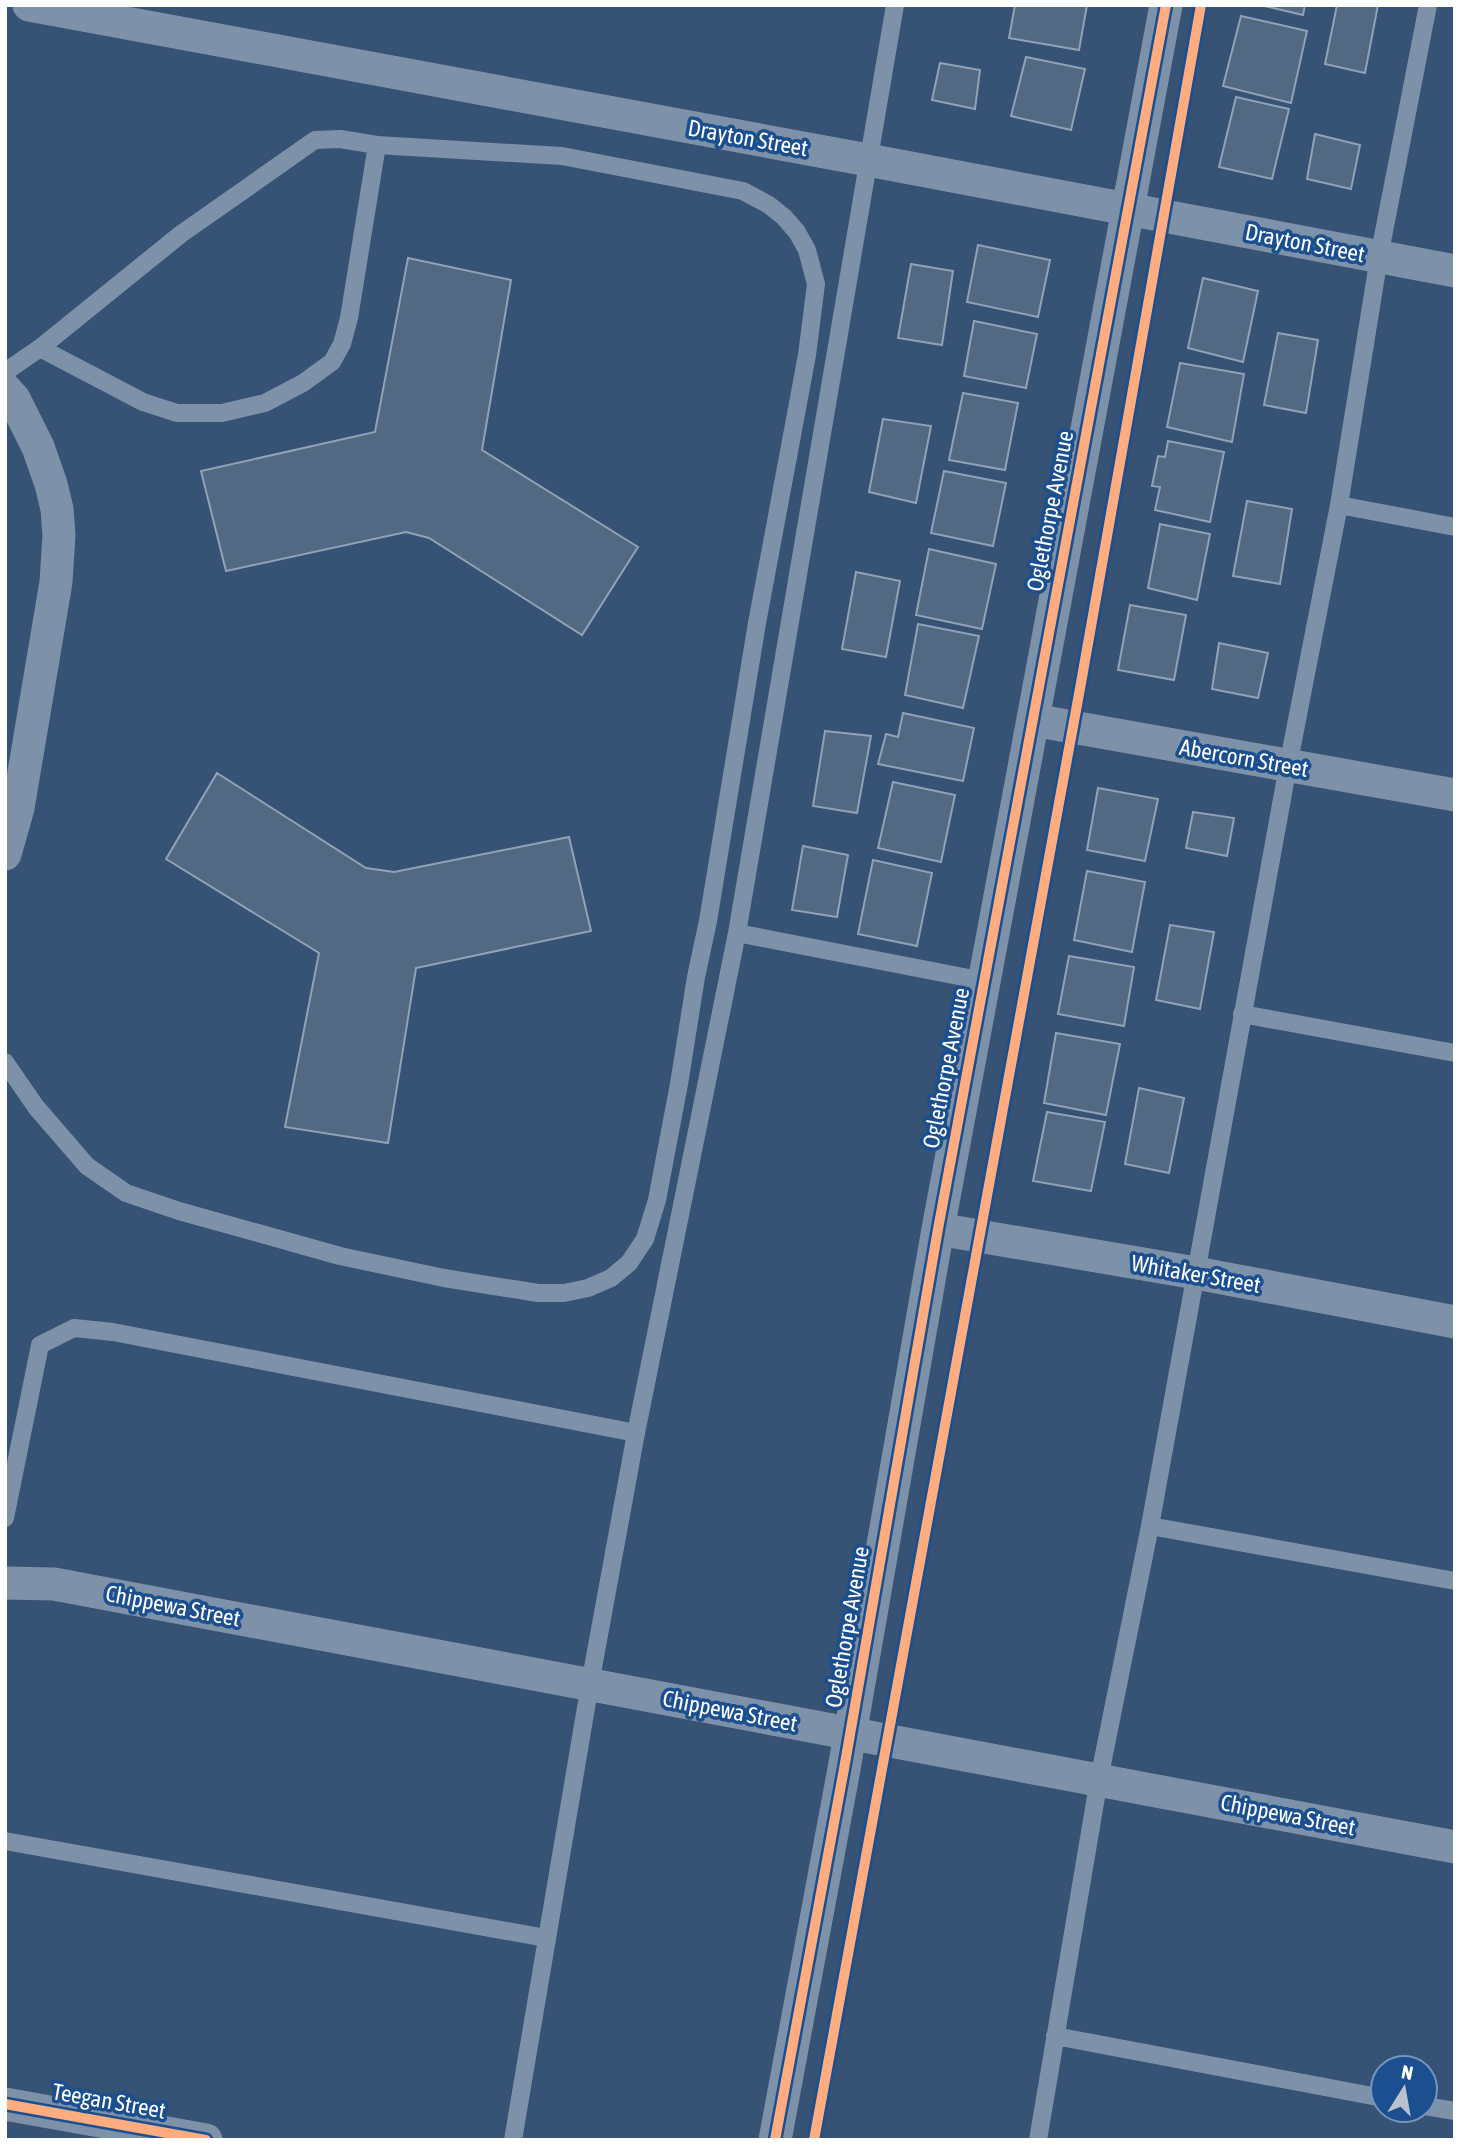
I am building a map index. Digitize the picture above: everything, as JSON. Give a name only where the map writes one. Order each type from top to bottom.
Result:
[{"type":"street","name":"Oglethorpe Avenue","points":[[775,2140],[850,1734],[937,1229],[1166,5]]},
{"type":"street","name":"Drayton Street","points":[[35,7],[1455,271]]},
{"type":"street","points":[[5,389],[14,399],[38,447],[57,509],[59,535],[51,614],[18,808],[5,854]]},
{"type":"street","name":"Abercorn Street","points":[[1033,720],[1455,795]]},
{"type":"street","name":"Whitaker Street","points":[[937,1229],[1196,1273],[1455,1322]]},
{"type":"street","name":"Chippewa Street","points":[[5,1583],[54,1584],[1455,1847]]},
{"type":"street","name":"Teegan Street","points":[[5,2104],[206,2140]]},
{"type":"lane","points":[[513,2140],[590,1684],[636,1433],[737,933],[895,5]]},
{"type":"lane","points":[[1038,2140],[1099,1779],[1150,1525],[1242,1014],[1339,505],[1380,257],[1428,5]]},
{"type":"lane","points":[[5,372],[40,348],[181,234],[315,140],[340,139],[377,145],[562,156],[743,191],[769,205],[784,217],[807,250],[816,284],[807,355],[757,623],[680,1084],[657,1200],[645,1239],[629,1263],[611,1278],[588,1288],[564,1293],[538,1293],[444,1278],[340,1256],[180,1211],[126,1193],[87,1166],[36,1107],[5,1062]]},
{"type":"lane","points":[[40,348],[144,402],[177,413],[222,413],[265,403],[303,383],[332,362],[342,344],[349,318],[377,145]]},
{"type":"lane","points":[[1339,505],[1455,527]]},
{"type":"lane","points":[[737,933],[984,981]]},
{"type":"lane","points":[[1242,1014],[1455,1053]]},
{"type":"lane","points":[[5,1518],[40,1345],[74,1328],[113,1332],[636,1433]]},
{"type":"lane","points":[[1150,1525],[1455,1581]]},
{"type":"lane","points":[[5,1841],[546,1938]]},
{"type":"lane","points":[[1055,2036],[1369,2095]]},
{"type":"building","points":[[1015,5],[1087,5],[1079,50],[1009,38]]},
{"type":"building","points":[[1260,5],[1305,5],[1303,15]]},
{"type":"building","points":[[1337,5],[1378,5],[1365,73],[1325,64]]},
{"type":"building","points":[[1241,16],[1307,31],[1291,103],[1223,86]]},
{"type":"building","points":[[1026,57],[1085,69],[1071,130],[1011,116]]},
{"type":"building","points":[[940,63],[980,70],[975,109],[932,100]]},
{"type":"building","points":[[1236,97],[1289,109],[1272,179],[1219,167]]},
{"type":"building","points":[[1315,134],[1360,145],[1351,189],[1307,179]]},
{"type":"building","points":[[978,245],[1050,260],[1038,317],[967,302]]},
{"type":"building","points":[[408,258],[511,280],[482,450],[638,547],[582,635],[429,538],[406,532],[226,571],[201,471],[375,432]]},
{"type":"building","points":[[911,264],[953,271],[942,345],[898,338]]},
{"type":"building","points":[[1203,278],[1258,291],[1243,362],[1188,348]]},
{"type":"building","points":[[974,321],[1037,334],[1026,388],[964,376]]},
{"type":"building","points":[[1278,333],[1318,340],[1306,413],[1264,405]]},
{"type":"building","points":[[1180,363],[1244,374],[1232,442],[1167,427]]},
{"type":"building","points":[[963,393],[1018,403],[1005,470],[949,460]]},
{"type":"building","points":[[883,419],[931,426],[916,503],[869,492]]},
{"type":"building","points":[[1168,441],[1224,452],[1210,522],[1155,510],[1160,487],[1152,486],[1158,456],[1165,457]]},
{"type":"building","points":[[944,471],[1006,483],[993,546],[931,533]]},
{"type":"building","points":[[1247,501],[1292,509],[1280,584],[1233,576]]},
{"type":"building","points":[[1160,524],[1210,534],[1197,600],[1148,588]]},
{"type":"building","points":[[929,549],[996,564],[982,629],[916,615]]},
{"type":"building","points":[[856,572],[900,581],[886,657],[842,649]]},
{"type":"building","points":[[1130,605],[1186,615],[1174,680],[1118,670]]},
{"type":"building","points":[[918,624],[979,636],[963,708],[905,695]]},
{"type":"building","points":[[1219,643],[1268,653],[1258,698],[1212,689]]},
{"type":"building","points":[[903,713],[974,728],[963,781],[878,764],[886,734],[898,737]]},
{"type":"building","points":[[825,731],[871,736],[857,813],[813,806]]},
{"type":"building","points":[[217,773],[366,868],[394,872],[569,837],[591,931],[416,968],[388,1143],[285,1127],[319,953],[166,859]]},
{"type":"building","points":[[893,782],[955,795],[941,862],[878,848]]},
{"type":"building","points":[[1098,788],[1158,799],[1145,861],[1087,850]]},
{"type":"building","points":[[1193,812],[1234,818],[1227,856],[1186,848]]},
{"type":"building","points":[[803,846],[848,855],[837,917],[792,910]]},
{"type":"building","points":[[873,860],[932,873],[917,946],[858,934]]},
{"type":"building","points":[[1087,871],[1145,882],[1132,952],[1074,940]]},
{"type":"building","points":[[1170,925],[1214,932],[1200,1009],[1156,1000]]},
{"type":"building","points":[[1069,956],[1134,967],[1124,1026],[1058,1014]]},
{"type":"building","points":[[1056,1033],[1120,1044],[1106,1115],[1044,1103]]},
{"type":"building","points":[[1139,1088],[1184,1098],[1169,1173],[1125,1164]]},
{"type":"building","points":[[1047,1112],[1105,1122],[1091,1191],[1033,1181]]},
{"type":"cycle path","points":[[775,2140],[844,1769],[938,1229],[1166,5]]},
{"type":"cycle path","points":[[814,2140],[1081,683],[1201,5]]},
{"type":"cycle path","points":[[5,2104],[206,2140]]}]
